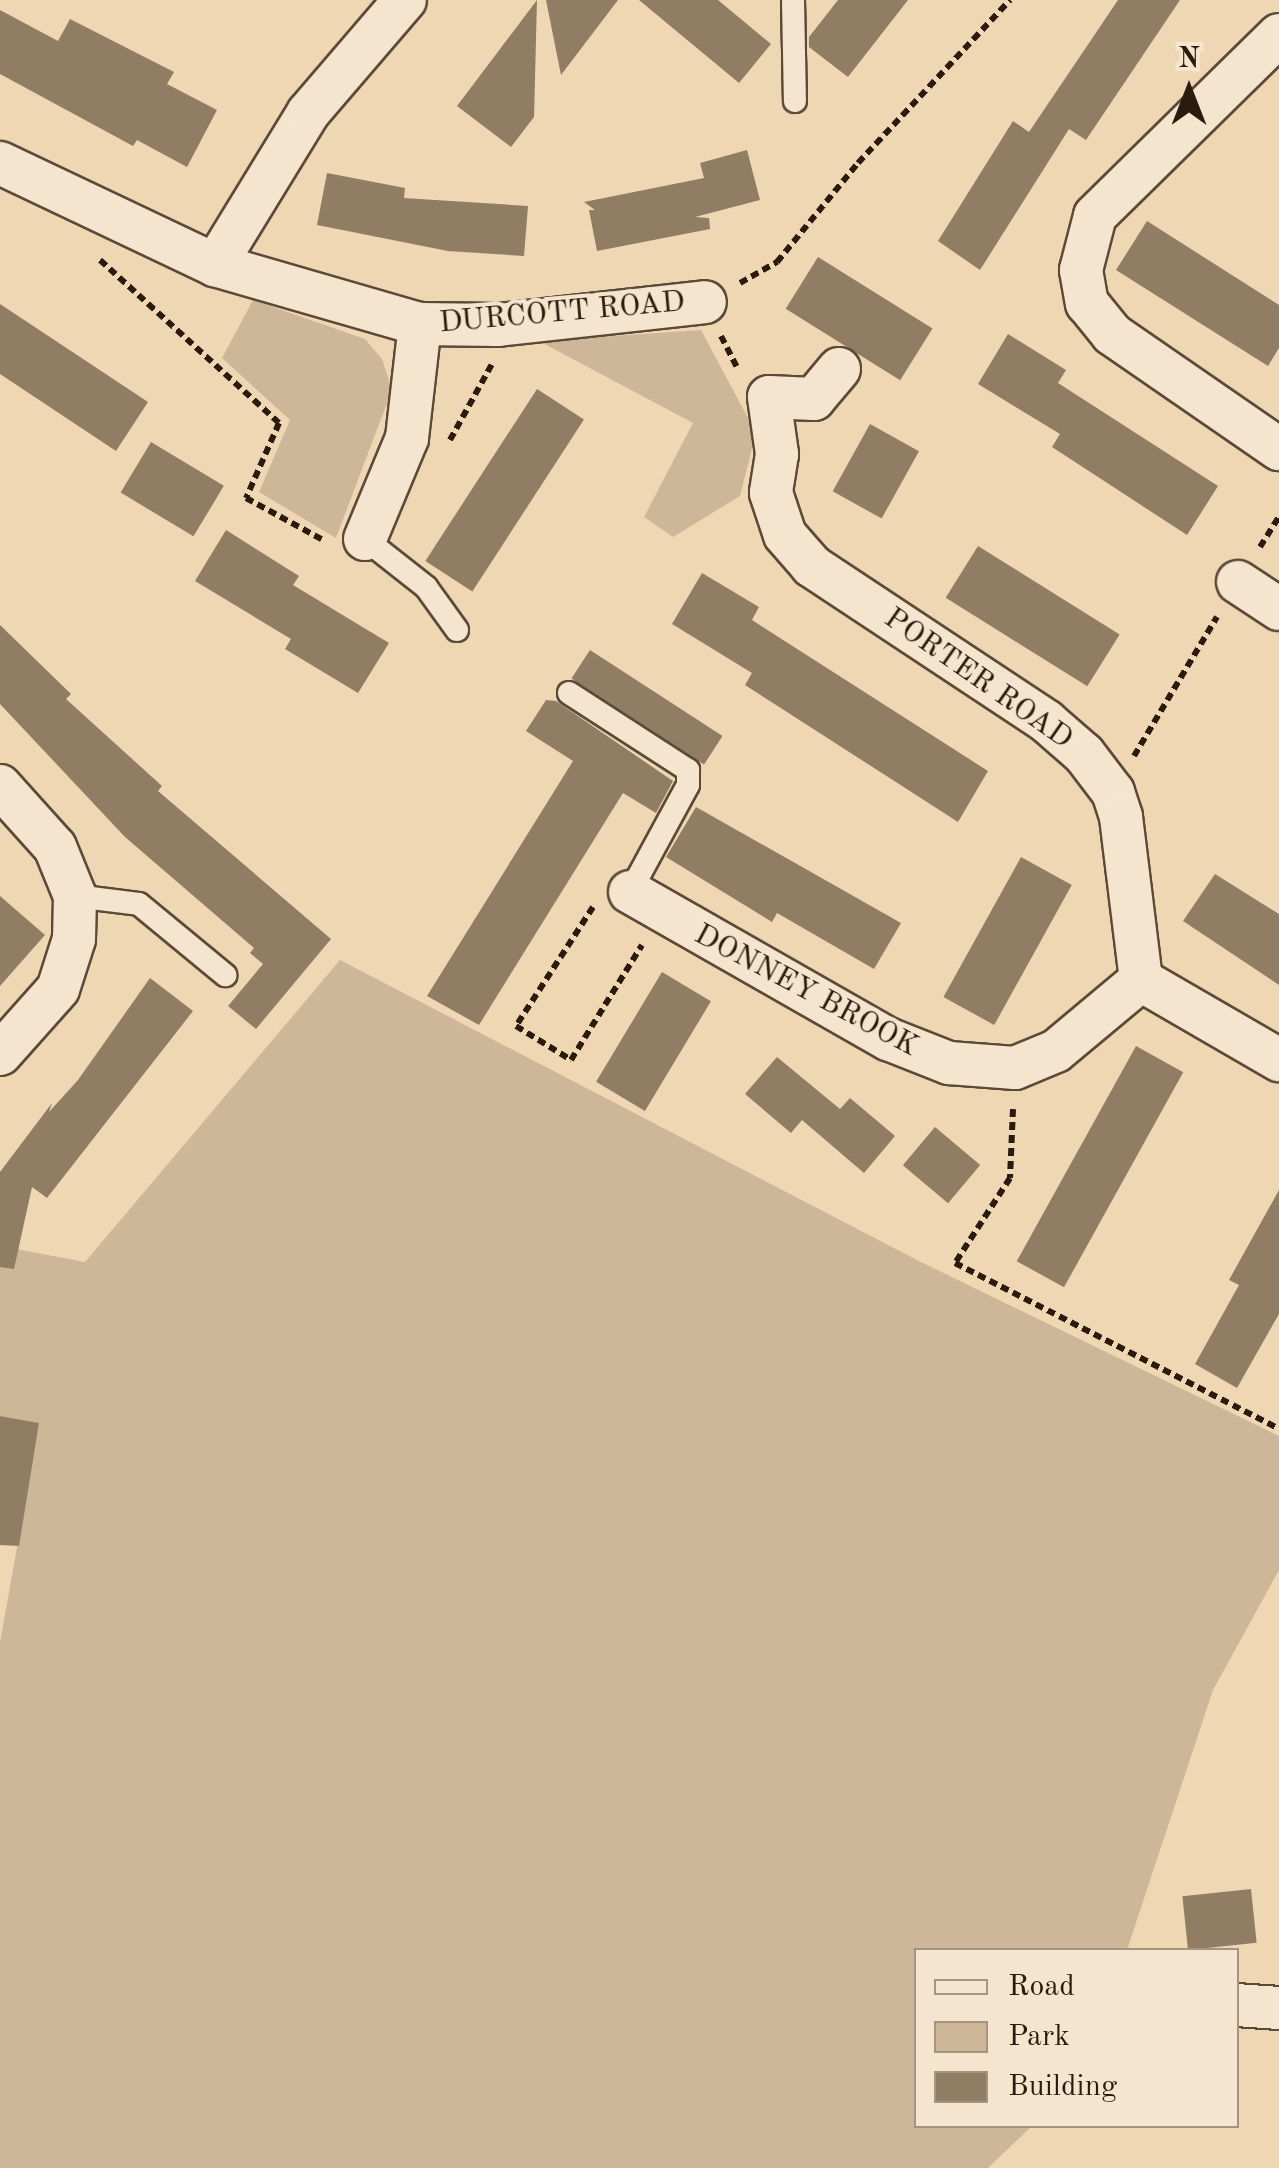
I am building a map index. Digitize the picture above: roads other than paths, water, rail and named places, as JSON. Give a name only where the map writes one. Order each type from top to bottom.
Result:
[{"type":"street","points":[[216,265],[308,113],[405,0]]},
{"type":"street","points":[[1279,35],[1095,216],[1081,270],[1087,303],[1112,334],[1279,449]]},
{"type":"street","name":"DURCOTT ROAD","points":[[0,162],[216,265],[420,324],[515,323],[705,302]]},
{"type":"street","name":"DURCOTT ROAD","points":[[347,541],[407,438],[420,324]]},
{"type":"street","name":"PORTER ROAD","points":[[839,369],[814,400],[769,397],[778,454],[771,493],[785,535],[812,566],[1046,721],[1113,792],[1128,862],[1141,980]]},
{"type":"street","points":[[1238,582],[1279,608]]},
{"type":"street","points":[[0,786],[55,847],[76,896],[74,940],[58,990],[0,1054]]},
{"type":"street","name":"DONNEY BROOK","points":[[645,903],[888,1039],[949,1063],[1015,1068],[1056,1051],[1141,980]]},
{"type":"street","points":[[1141,980],[1279,1060]]},
{"type":"street","points":[[1239,2005],[1279,2008]]},
{"type":"lane","points":[[793,0],[796,101]]},
{"type":"lane","points":[[347,541],[426,587],[457,630]]},
{"type":"lane","points":[[570,693],[688,770],[688,785],[645,903]]},
{"type":"lane","points":[[76,896],[138,904],[225,975]]}]
